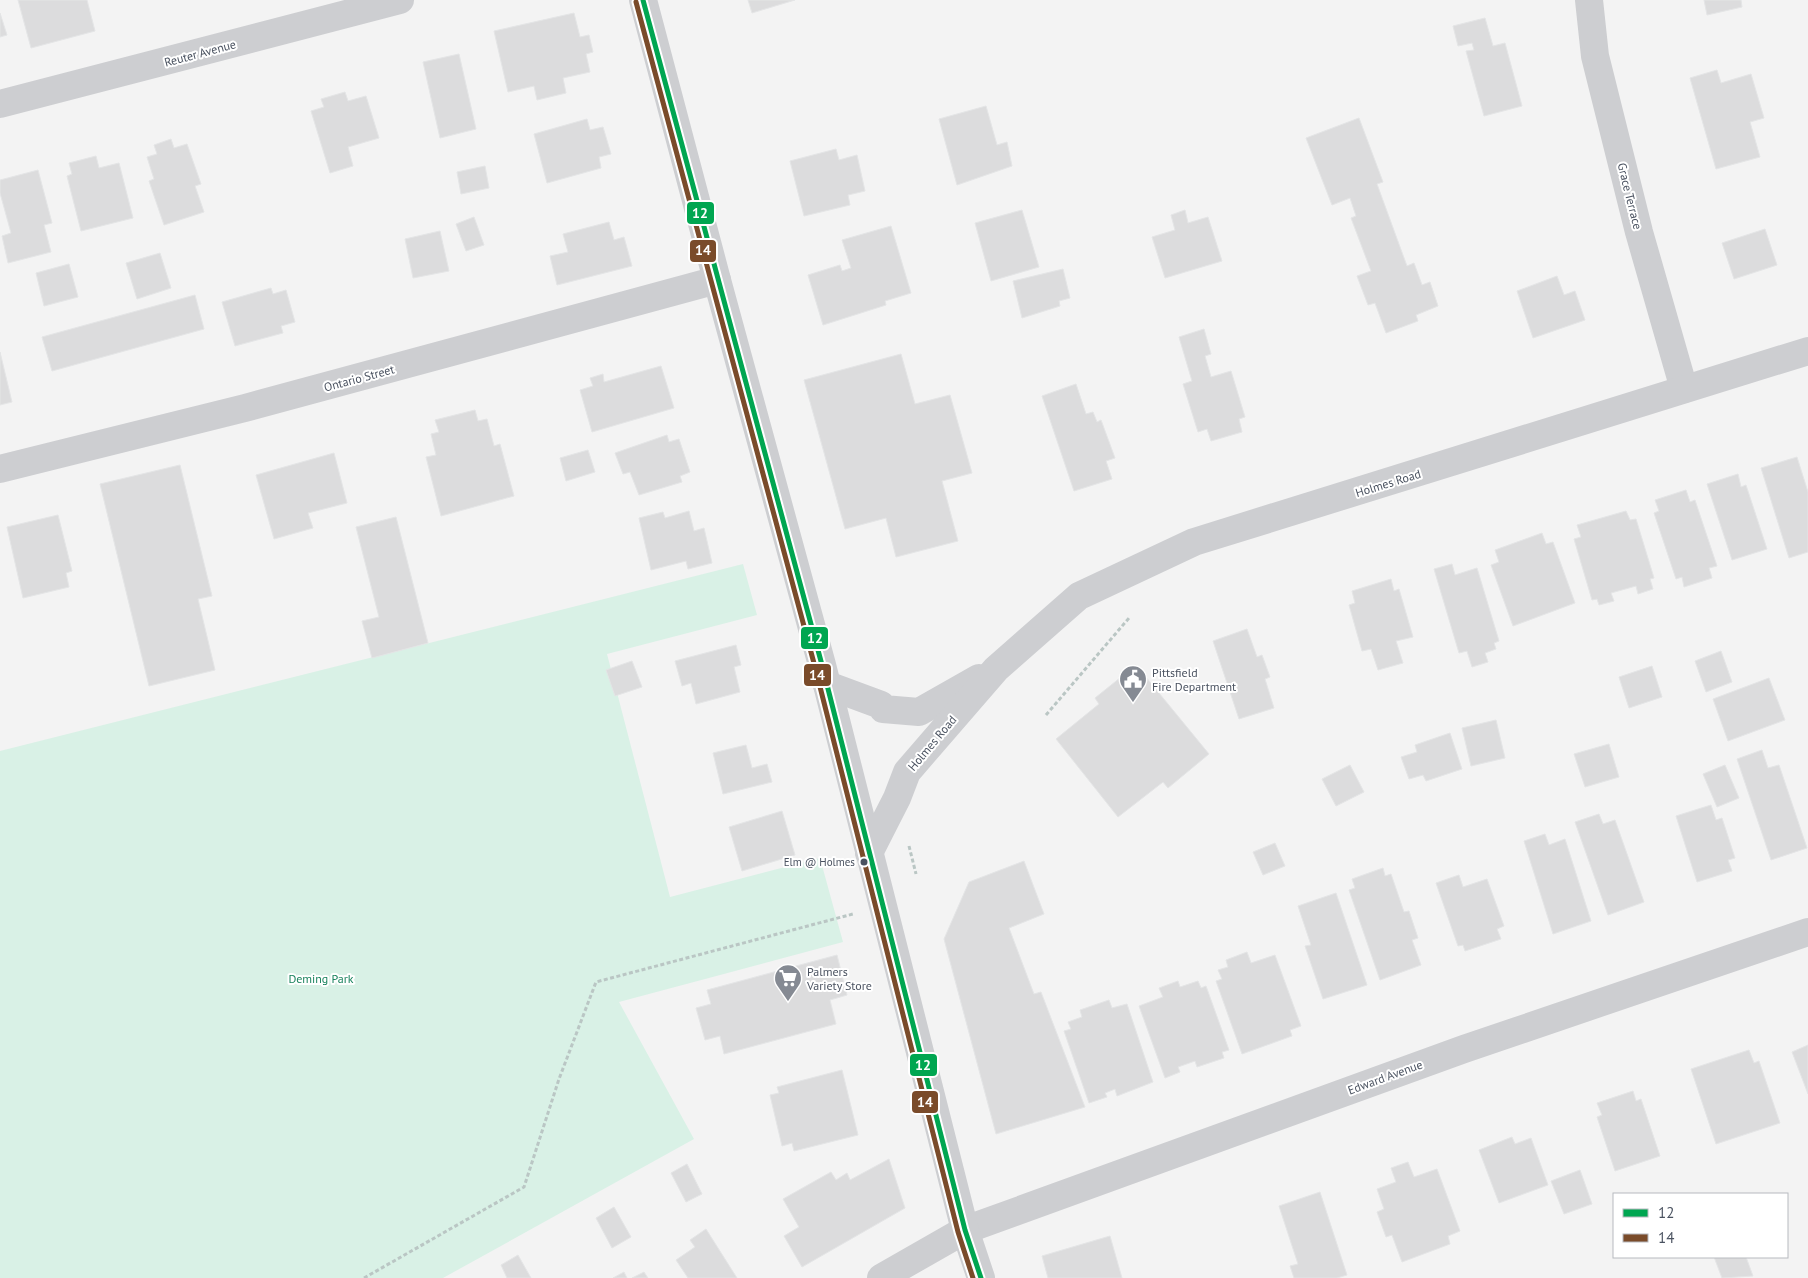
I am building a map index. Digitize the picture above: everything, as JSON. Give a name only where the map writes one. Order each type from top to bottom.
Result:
[{"type":"street","name":"Reuter Avenue","points":[[0,104],[400,0]]},
{"type":"street","points":[[643,0],[717,280],[828,685],[882,906],[965,1230],[981,1278]]},
{"type":"street","name":"Grace Terrace","points":[[1589,0],[1595,56],[1639,232],[1684,389]]},
{"type":"street","name":"Ontario Street","points":[[0,469],[246,408],[717,280]]},
{"type":"street","name":"Holmes Road","points":[[869,853],[897,798],[907,772],[996,669],[1080,596],[1194,542],[1808,351]]},
{"type":"street","name":"Holmes Road","points":[[828,685],[881,705],[883,709],[919,712],[996,669]]},
{"type":"street","name":"Edward Avenue","points":[[881,1278],[965,1230],[1464,1049],[1808,932]]},
{"type":"path","points":[[1046,715],[1129,618]]},
{"type":"path","points":[[907,842],[916,874]]},
{"type":"path","points":[[364,1278],[524,1187],[559,1079],[596,982],[882,906]]},
{"type":"green space","name":"Deming Park","points":[[743,564],[757,615],[607,654],[670,897],[820,858],[843,942],[619,1002],[694,1139],[443,1278],[0,1278],[0,751]]},
{"type":"building","points":[[18,0],[87,0],[95,31],[31,48]]},
{"type":"building","points":[[748,0],[795,0],[752,13]]},
{"type":"building","points":[[1704,0],[1741,0],[1742,7],[1707,15]]},
{"type":"building","points":[[0,13],[7,35],[0,37]]},
{"type":"building","points":[[574,13],[580,37],[589,35],[593,52],[586,54],[590,72],[563,78],[566,93],[537,100],[534,86],[508,92],[494,31]]},
{"type":"building","points":[[1485,18],[1493,46],[1505,43],[1522,106],[1484,116],[1466,51],[1474,50],[1472,43],[1458,46],[1453,26]]},
{"type":"building","points":[[459,54],[476,129],[440,138],[423,62]]},
{"type":"building","points":[[1717,70],[1721,83],[1751,74],[1764,118],[1750,122],[1760,157],[1716,169],[1690,78]]},
{"type":"building","points":[[345,92],[348,101],[366,96],[379,138],[348,147],[353,166],[330,173],[311,111],[324,107],[321,99]]},
{"type":"building","points":[[986,106],[997,145],[1007,142],[1012,166],[957,185],[939,119]]},
{"type":"building","points":[[1359,118],[1383,182],[1377,184],[1407,266],[1414,263],[1422,285],[1430,282],[1438,306],[1416,315],[1418,321],[1386,333],[1375,303],[1368,305],[1357,276],[1371,271],[1351,218],[1356,216],[1350,198],[1332,205],[1306,138]]},
{"type":"building","points":[[587,119],[590,130],[603,127],[611,154],[599,157],[601,168],[547,183],[534,134]]},
{"type":"building","points":[[171,139],[174,148],[187,144],[201,184],[195,186],[204,212],[164,225],[149,181],[154,179],[147,157],[157,154],[154,145]]},
{"type":"building","points":[[836,149],[839,160],[857,155],[865,191],[848,195],[850,205],[804,216],[790,161]]},
{"type":"building","points":[[96,156],[99,168],[119,163],[133,218],[81,231],[67,176],[72,174],[69,163]]},
{"type":"building","points":[[485,166],[489,188],[461,194],[457,172]]},
{"type":"building","points":[[38,170],[52,223],[44,225],[51,252],[8,263],[2,236],[11,233],[0,193],[0,180]]},
{"type":"building","points":[[1022,210],[1039,267],[991,281],[975,223]]},
{"type":"building","points":[[1185,210],[1188,223],[1208,217],[1222,261],[1165,278],[1152,237],[1175,230],[1171,215]]},
{"type":"building","points":[[474,217],[484,245],[466,251],[456,224]]},
{"type":"building","points":[[609,222],[614,240],[624,237],[632,266],[557,285],[550,256],[568,252],[563,234]]},
{"type":"building","points":[[891,226],[911,293],[885,301],[886,305],[823,325],[808,275],[840,265],[842,271],[851,268],[842,240]]},
{"type":"building","points":[[1765,229],[1777,265],[1734,279],[1722,243]]},
{"type":"building","points":[[440,231],[449,271],[413,278],[405,239]]},
{"type":"building","points":[[160,253],[171,288],[137,299],[126,263]]},
{"type":"building","points":[[69,264],[78,297],[44,306],[36,273]]},
{"type":"building","points":[[1063,269],[1070,298],[1059,301],[1060,306],[1022,318],[1013,281]]},
{"type":"building","points":[[1557,276],[1564,295],[1575,291],[1585,320],[1533,338],[1517,291]]},
{"type":"building","points":[[271,288],[273,294],[286,290],[295,322],[281,326],[283,333],[235,346],[222,302]]},
{"type":"building","points":[[195,295],[204,329],[52,371],[42,337]]},
{"type":"building","points":[[1204,329],[1211,354],[1205,356],[1211,377],[1231,371],[1245,417],[1239,419],[1242,432],[1211,441],[1207,429],[1198,432],[1183,384],[1192,381],[1179,337]]},
{"type":"building","points":[[0,352],[12,402],[0,405]]},
{"type":"building","points":[[901,354],[915,404],[950,395],[972,473],[942,481],[958,541],[896,557],[886,518],[845,529],[804,380]]},
{"type":"building","points":[[661,366],[674,408],[592,432],[580,390],[593,386],[590,378],[603,374],[604,382]]},
{"type":"building","points":[[1076,384],[1086,414],[1093,412],[1097,422],[1101,420],[1115,458],[1106,461],[1112,479],[1074,491],[1042,396]]},
{"type":"building","points":[[475,410],[478,421],[487,419],[494,446],[500,444],[514,496],[441,516],[426,457],[436,455],[431,434],[439,432],[435,420]]},
{"type":"building","points":[[667,435],[669,442],[679,439],[690,472],[680,476],[682,482],[639,495],[630,472],[623,474],[615,453]]},
{"type":"building","points":[[588,450],[595,472],[566,481],[560,458]]},
{"type":"building","points":[[334,453],[347,503],[308,513],[313,528],[274,539],[256,475]]},
{"type":"building","points":[[1797,457],[1808,492],[1808,552],[1789,558],[1761,468]]},
{"type":"building","points":[[180,465],[212,596],[198,599],[215,670],[149,686],[100,484]]},
{"type":"building","points":[[1738,474],[1741,487],[1746,485],[1767,549],[1732,560],[1707,484]]},
{"type":"building","points":[[1686,490],[1690,502],[1695,500],[1717,566],[1709,568],[1712,578],[1684,587],[1682,577],[1676,579],[1654,513],[1659,511],[1655,500]]},
{"type":"building","points":[[689,511],[694,531],[704,528],[712,563],[688,569],[686,561],[651,570],[639,518],[663,512],[665,518]]},
{"type":"building","points":[[1626,511],[1630,520],[1636,519],[1654,578],[1650,579],[1653,589],[1638,594],[1636,586],[1611,593],[1614,601],[1599,605],[1597,599],[1592,600],[1574,539],[1581,537],[1577,525]]},
{"type":"building","points":[[58,515],[72,571],[66,573],[69,587],[23,598],[7,527]]},
{"type":"building","points":[[396,517],[428,643],[372,658],[362,621],[379,617],[356,527]]},
{"type":"building","points":[[1542,533],[1546,544],[1553,542],[1575,603],[1513,626],[1491,565],[1499,562],[1495,550]]},
{"type":"building","points":[[1452,564],[1455,575],[1477,568],[1499,641],[1494,643],[1496,649],[1485,653],[1488,662],[1472,667],[1467,651],[1459,653],[1434,569]]},
{"type":"building","points":[[1391,579],[1394,591],[1399,589],[1413,637],[1396,641],[1403,663],[1378,670],[1371,649],[1362,651],[1349,605],[1355,603],[1352,591]]},
{"type":"building","points":[[1247,629],[1257,657],[1262,655],[1270,677],[1265,679],[1274,708],[1239,719],[1213,641]]},
{"type":"building","points":[[736,645],[741,665],[734,667],[740,692],[696,704],[691,683],[682,686],[675,661]]},
{"type":"building","points":[[1721,651],[1732,682],[1706,692],[1695,661]]},
{"type":"building","points":[[632,661],[642,687],[615,696],[606,670]]},
{"type":"building","points":[[1136,665],[1209,754],[1168,788],[1163,782],[1118,817],[1056,739],[1099,704],[1095,698]]},
{"type":"building","points":[[1652,666],[1662,697],[1629,708],[1619,677]]},
{"type":"building","points":[[1769,678],[1785,720],[1728,741],[1713,699]]},
{"type":"building","points":[[1496,720],[1505,758],[1471,766],[1462,728]]},
{"type":"building","points":[[1450,733],[1462,769],[1426,781],[1423,775],[1409,779],[1401,757],[1417,752],[1415,745]]},
{"type":"building","points":[[1609,744],[1619,777],[1585,787],[1574,754]]},
{"type":"building","points":[[746,745],[752,768],[767,764],[772,782],[723,794],[713,753]]},
{"type":"building","points":[[1762,750],[1768,768],[1779,765],[1807,848],[1771,860],[1737,759]]},
{"type":"building","points":[[1350,765],[1364,792],[1336,806],[1322,779]]},
{"type":"building","points":[[1725,765],[1739,798],[1717,807],[1703,774]]},
{"type":"building","points":[[1711,805],[1716,820],[1722,818],[1735,858],[1728,860],[1732,871],[1697,882],[1676,816]]},
{"type":"building","points":[[782,811],[795,855],[742,871],[729,827]]},
{"type":"building","points":[[1599,814],[1603,824],[1615,820],[1644,902],[1608,915],[1575,822]]},
{"type":"building","points":[[1545,834],[1549,845],[1565,839],[1591,921],[1553,934],[1524,841]]},
{"type":"building","points":[[1275,843],[1285,866],[1263,875],[1253,852]]},
{"type":"building","points":[[1024,861],[1044,914],[1009,928],[1034,994],[1041,992],[1085,1107],[996,1134],[944,939],[969,882]]},
{"type":"building","points":[[1383,868],[1385,876],[1391,874],[1404,912],[1409,911],[1418,938],[1412,940],[1421,965],[1380,980],[1349,890],[1355,888],[1352,879]]},
{"type":"building","points":[[1459,875],[1463,887],[1487,879],[1504,926],[1497,929],[1501,939],[1465,951],[1463,945],[1458,946],[1436,883]]},
{"type":"building","points":[[1336,893],[1367,985],[1323,999],[1305,946],[1311,945],[1298,906]]},
{"type":"building","points":[[1247,952],[1251,963],[1275,955],[1301,1026],[1290,1030],[1292,1036],[1242,1054],[1216,981],[1222,979],[1218,970],[1228,967],[1226,960]]},
{"type":"building","points":[[837,955],[847,995],[830,1000],[836,1024],[724,1054],[720,1036],[705,1040],[696,1008],[711,1004],[707,990]]},
{"type":"building","points":[[1178,981],[1180,987],[1198,981],[1201,988],[1206,986],[1229,1050],[1222,1052],[1224,1058],[1197,1067],[1195,1061],[1178,1067],[1180,1072],[1165,1078],[1139,1006],[1163,997],[1159,988]]},
{"type":"building","points":[[1109,1000],[1112,1008],[1127,1004],[1153,1082],[1117,1096],[1115,1089],[1105,1093],[1107,1097],[1089,1103],[1064,1031],[1071,1029],[1068,1022],[1082,1017],[1080,1010]]},
{"type":"building","points":[[1808,1045],[1808,1094],[1792,1052]]},
{"type":"building","points":[[1749,1050],[1754,1063],[1759,1061],[1780,1123],[1716,1144],[1691,1069]]},
{"type":"building","points":[[842,1070],[858,1135],[794,1151],[792,1143],[782,1146],[770,1095],[779,1093],[777,1087]]},
{"type":"building","points":[[1633,1091],[1636,1101],[1641,1099],[1660,1156],[1615,1171],[1597,1117],[1602,1115],[1597,1103]]},
{"type":"building","points":[[1512,1137],[1515,1144],[1531,1138],[1548,1185],[1499,1203],[1479,1150]]},
{"type":"building","points":[[889,1159],[905,1208],[802,1267],[784,1236],[799,1227],[783,1199],[831,1172],[836,1180],[847,1173],[850,1180]]},
{"type":"building","points":[[1408,1162],[1414,1177],[1437,1169],[1460,1231],[1448,1236],[1450,1244],[1402,1262],[1392,1235],[1386,1237],[1377,1212],[1384,1209],[1377,1189],[1396,1182],[1391,1168]]},
{"type":"building","points":[[687,1164],[702,1194],[686,1202],[671,1173]]},
{"type":"building","points":[[1580,1170],[1592,1204],[1564,1214],[1551,1181]]},
{"type":"building","points":[[1320,1192],[1347,1275],[1337,1278],[1294,1278],[1290,1266],[1298,1264],[1279,1206]]},
{"type":"building","points":[[614,1207],[631,1237],[612,1248],[596,1218]]},
{"type":"building","points":[[706,1229],[737,1278],[688,1278],[676,1260],[695,1247],[690,1240]]},
{"type":"building","points":[[1110,1236],[1122,1278],[1048,1278],[1042,1256]]},
{"type":"building","points":[[518,1255],[531,1278],[507,1278],[501,1265]]},
{"type":"building","points":[[1714,1258],[1746,1258],[1753,1276],[1722,1278]]},
{"type":"building","points":[[624,1272],[627,1278],[613,1278]]},
{"type":"building","points":[[644,1272],[648,1278],[632,1278]]},
{"type":"transit line","name":"12","points":[[643,0],[822,665],[965,1230],[981,1278]]},
{"type":"transit line","name":"14","points":[[636,2],[815,667],[958,1232],[973,1278]]},
{"type":"place","name":"Pittsfield Fire Department","points":[[1133,703]]},
{"type":"place","name":"Elm @ Holmes","points":[[864,862]]},
{"type":"place","name":"Palmers Variety Store","points":[[788,1002]]}]
